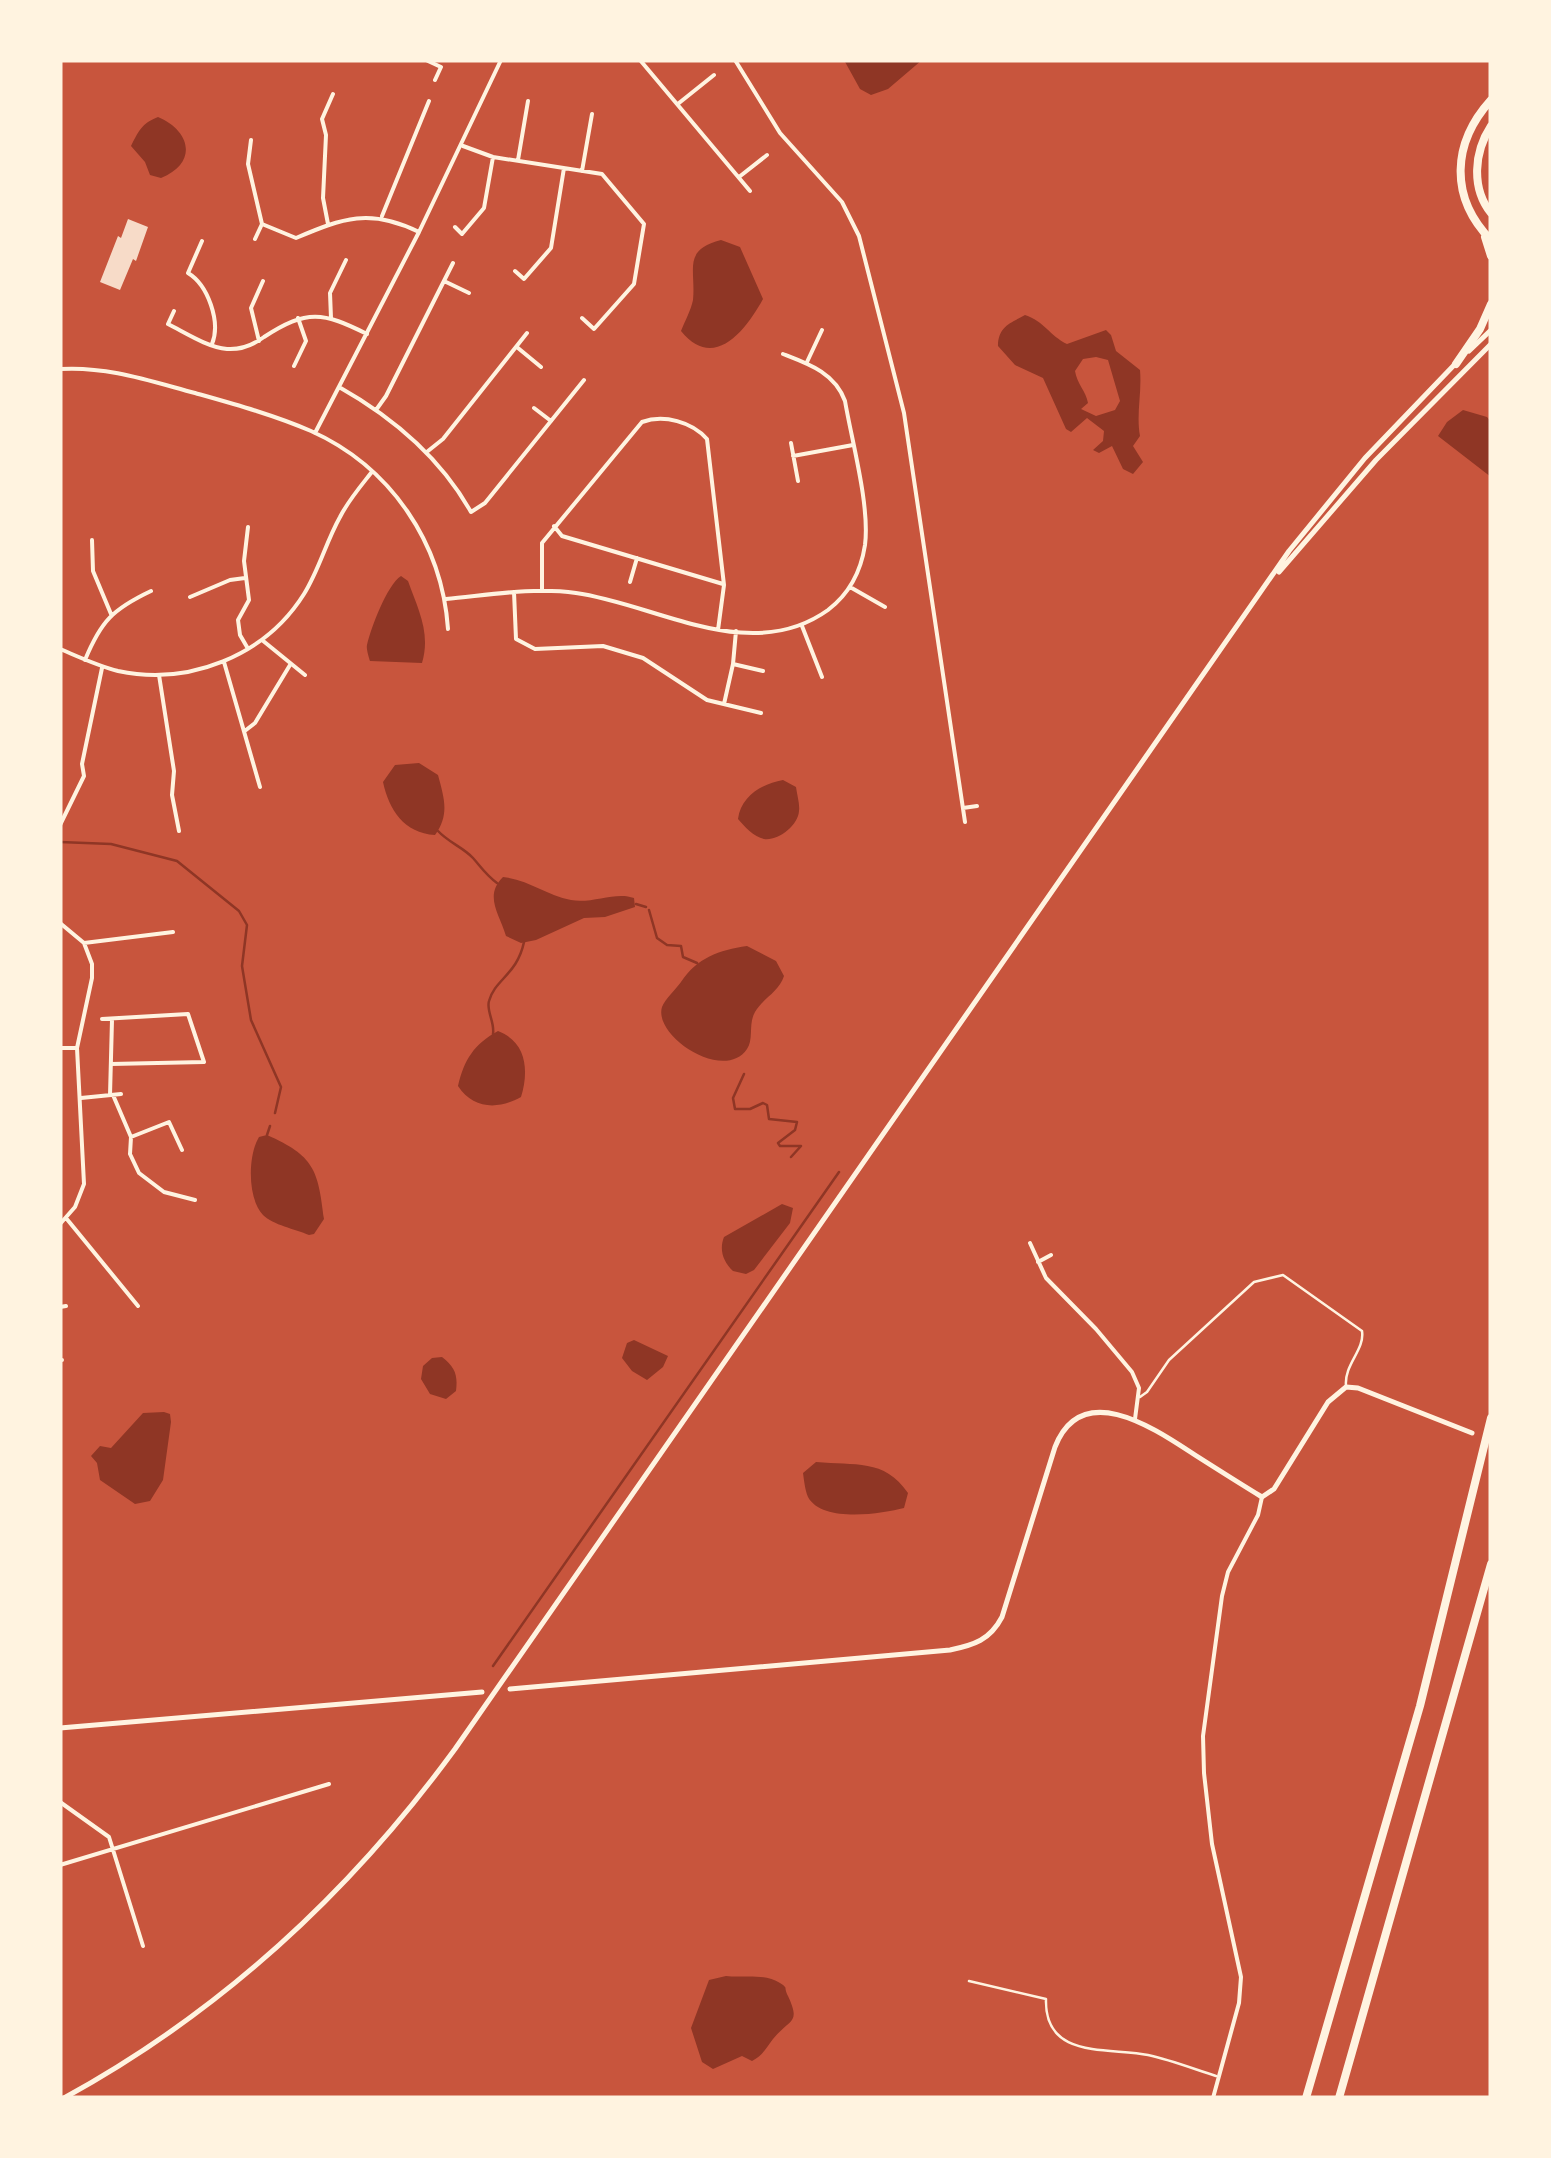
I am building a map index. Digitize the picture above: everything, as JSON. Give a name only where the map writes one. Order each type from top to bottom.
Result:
[{"type":"highway","points":[[1491,100],[1466,136],[1459,166],[1464,199],[1488,236],[1491,256]]},
{"type":"highway","points":[[1491,126],[1478,154],[1476,176],[1480,194],[1491,213]]},
{"type":"highway","points":[[1456,364],[1480,329],[1491,304]]},
{"type":"highway","points":[[1306,2098],[1420,1706],[1491,1418]]},
{"type":"highway","points":[[1339,2098],[1491,1564]]},
{"type":"street","points":[[435,80],[444,60]]},
{"type":"street","points":[[316,433],[501,60]]},
{"type":"street","points":[[640,60],[750,191]]},
{"type":"street","points":[[735,60],[780,133],[842,202],[859,236],[904,413],[965,822]]},
{"type":"street","points":[[428,61],[440,67]]},
{"type":"street","points":[[678,105],[714,74]]},
{"type":"street","points":[[328,224],[323,198],[326,134],[322,120],[333,94]]},
{"type":"street","points":[[382,217],[429,100]]},
{"type":"street","points":[[518,160],[528,101]]},
{"type":"street","points":[[582,171],[592,114]]},
{"type":"street","points":[[251,140],[248,164],[262,224],[255,239]]},
{"type":"street","points":[[462,145],[493,157],[602,174],[644,224],[634,284],[594,329],[582,318]]},
{"type":"street","points":[[738,178],[766,155]]},
{"type":"street","points":[[455,226],[462,234],[484,208],[493,157]]},
{"type":"street","points":[[515,271],[524,279],[551,248],[564,168]]},
{"type":"street","points":[[262,224],[296,238],[328,224],[366,216],[382,217],[418,232]]},
{"type":"street","points":[[202,242],[188,273],[201,283],[205,292],[216,327],[212,344]]},
{"type":"street","points":[[331,318],[330,293],[346,260]]},
{"type":"street","points":[[376,410],[452,264]]},
{"type":"street","points":[[444,280],[469,292]]},
{"type":"street","points":[[259,340],[250,308],[263,281]]},
{"type":"street","points":[[174,311],[168,324],[231,349],[259,340],[298,318],[331,318],[367,334]]},
{"type":"street","points":[[294,366],[306,341],[298,318]]},
{"type":"street","points":[[806,363],[822,330]]},
{"type":"street","points":[[64,2098],[180,2027],[252,1971],[324,1906],[407,1814],[1322,508],[1405,414],[1491,330]]},
{"type":"street","points":[[428,450],[443,438],[527,333]]},
{"type":"street","points":[[1264,589],[1376,460],[1491,344]]},
{"type":"street","points":[[516,346],[541,367]]},
{"type":"street","points":[[446,599],[514,592],[581,594],[624,603],[678,622],[736,631],[801,624],[837,603],[859,569],[866,525],[841,389],[826,374],[784,354]]},
{"type":"street","points":[[60,369],[123,373],[233,404],[316,433],[372,472],[416,522],[426,539],[446,599],[448,628]]},
{"type":"street","points":[[340,387],[428,450],[471,512],[485,503],[584,380]]},
{"type":"street","points":[[534,408],[551,421]]},
{"type":"street","points":[[542,591],[542,543],[642,422],[656,417],[700,431],[707,440],[724,585],[718,630]]},
{"type":"street","points":[[792,443],[798,482]]},
{"type":"street","points":[[794,456],[852,445]]},
{"type":"street","points":[[60,649],[102,666],[160,675],[224,662],[248,649],[262,640],[303,595],[341,514],[372,472]]},
{"type":"street","points":[[554,526],[562,536],[724,585]]},
{"type":"street","points":[[248,527],[248,600],[238,620],[248,649]]},
{"type":"street","points":[[92,540],[93,572],[111,614]]},
{"type":"street","points":[[630,582],[637,558]]},
{"type":"street","points":[[190,597],[230,580],[245,578]]},
{"type":"street","points":[[850,587],[885,607]]},
{"type":"street","points":[[85,660],[96,634],[111,614],[151,591]]},
{"type":"street","points":[[514,592],[516,639],[535,650],[602,646],[643,658],[703,698],[761,713]]},
{"type":"street","points":[[801,624],[822,677]]},
{"type":"street","points":[[724,704],[736,631]]},
{"type":"street","points":[[262,640],[305,675]]},
{"type":"street","points":[[224,662],[260,787]]},
{"type":"street","points":[[246,730],[255,722],[290,664]]},
{"type":"street","points":[[733,664],[763,671]]},
{"type":"street","points":[[60,825],[84,776],[82,764],[102,666]]},
{"type":"street","points":[[160,675],[179,830]]},
{"type":"street","points":[[963,808],[977,806]]},
{"type":"street","points":[[60,923],[84,943],[92,964],[77,1048],[84,1184],[75,1206],[60,1224]]},
{"type":"street","points":[[84,943],[174,932]]},
{"type":"street","points":[[102,1019],[188,1014],[204,1062],[111,1064]]},
{"type":"street","points":[[112,1019],[112,1095],[131,1138],[130,1154],[138,1173],[164,1192],[195,1200]]},
{"type":"street","points":[[60,1048],[77,1048]]},
{"type":"street","points":[[80,1098],[121,1094]]},
{"type":"street","points":[[131,1138],[168,1122],[182,1150]]},
{"type":"street","points":[[66,1218],[138,1306]]},
{"type":"street","points":[[1030,1243],[1046,1278],[1121,1358],[1136,1380],[1140,1397],[1135,1419]]},
{"type":"street","points":[[1038,1262],[1051,1255]]},
{"type":"street","points":[[1213,2098],[1239,2003],[1241,1977],[1212,1844],[1204,1773],[1203,1736],[1228,1572],[1258,1516],[1262,1497],[1274,1489],[1328,1402],[1346,1387],[1358,1388],[1472,1433]]},
{"type":"street","points":[[510,1689],[973,1645],[992,1632],[1006,1608],[1060,1433],[1072,1420],[1086,1415],[1113,1414],[1135,1419],[1262,1497]]},
{"type":"street","points":[[60,1728],[482,1692]]},
{"type":"street","points":[[60,1866],[329,1784]]},
{"type":"street","points":[[60,1802],[104,1832],[113,1848],[143,1946]]},
{"type":"lane","points":[[1140,1397],[1169,1360],[1254,1282],[1284,1275],[1362,1331],[1363,1340],[1346,1368],[1346,1387]]},
{"type":"lane","points":[[969,1981],[1046,1999],[1050,2027],[1067,2040],[1090,2049],[1146,2054],[1218,2076]]},
{"type":"shaded area","points":[[844,60],[922,60],[888,89],[871,95],[860,89]]},
{"type":"shaded area","points":[[158,117],[178,130],[186,147],[181,164],[161,178],[150,175],[131,146],[141,128]]},
{"type":"shaded area","points":[[721,240],[740,247],[763,299],[738,334],[717,347],[705,348],[681,331],[693,300],[696,255]]},
{"type":"shaded area","points":[[1025,315],[1067,344],[1106,330],[1116,351],[1140,370],[1140,436],[1133,446],[1143,462],[1133,474],[1123,469],[1112,446],[1099,453],[1093,450],[1103,441],[1104,431],[1087,418],[1071,432],[1066,429],[1043,378],[1015,365],[998,346],[1003,330]],"holes":[[[1083,359],[1108,360],[1120,401],[1115,410],[1096,416],[1081,409],[1088,403],[1075,371]]]},
{"type":"shaded area","points":[[1463,410],[1487,417],[1491,422],[1491,477],[1438,436],[1447,422]]},
{"type":"shaded area","points":[[401,576],[408,581],[422,621],[422,663],[370,661],[367,646],[372,628],[385,597]]},
{"type":"shaded area","points":[[419,763],[438,775],[442,791],[444,813],[435,835],[415,830],[400,818],[389,802],[383,782],[395,765]]},
{"type":"shaded area","points":[[783,780],[796,787],[798,817],[781,835],[760,838],[738,819],[740,811],[754,792]]},
{"type":"shaded area","points":[[503,877],[571,900],[627,896],[634,898],[635,907],[605,917],[584,918],[521,943],[506,936],[495,905],[494,891]]},
{"type":"shaded area","points":[[747,946],[776,961],[784,976],[755,1012],[747,1049],[736,1058],[723,1061],[692,1052],[668,1031],[662,1007],[702,961]]},
{"type":"shaded area","points":[[498,1031],[520,1050],[525,1068],[523,1087],[521,1097],[486,1105],[471,1099],[458,1086],[471,1054]]},
{"type":"shaded area","points":[[267,1135],[295,1150],[316,1176],[324,1219],[314,1234],[272,1222],[258,1208],[251,1165],[259,1137]]},
{"type":"shaded area","points":[[782,1204],[793,1208],[790,1223],[754,1270],[746,1274],[733,1271],[723,1255],[724,1237]]},
{"type":"shaded area","points":[[634,1340],[668,1356],[663,1367],[647,1380],[632,1371],[622,1358],[627,1343]]},
{"type":"shaded area","points":[[442,1357],[453,1368],[456,1380],[456,1391],[446,1399],[430,1394],[421,1379],[423,1366],[432,1358]]},
{"type":"shaded area","points":[[143,1413],[170,1414],[171,1422],[163,1480],[150,1501],[135,1504],[100,1480],[97,1463],[91,1456],[100,1446],[111,1448]]},
{"type":"shaded area","points":[[816,1462],[868,1466],[889,1474],[908,1493],[904,1508],[853,1515],[826,1511],[815,1505],[805,1488],[803,1473]]},
{"type":"shaded area","points":[[726,1976],[761,1977],[780,1983],[794,2012],[792,2020],[756,2059],[742,2056],[713,2069],[702,2062],[691,2028],[709,1980]]},
{"type":"building","points":[[128,219],[148,227],[120,290],[100,282]]},
{"type":"waterway","points":[[438,831],[469,854],[497,883]]},
{"type":"waterway","points":[[60,842],[111,844],[177,861],[239,911],[247,925],[242,966],[251,1020],[281,1087],[275,1113]]},
{"type":"waterway","points":[[636,904],[646,907]]},
{"type":"waterway","points":[[649,910],[657,938],[667,945],[681,946],[683,957],[697,963]]},
{"type":"waterway","points":[[493,1034],[489,1001],[516,962],[524,942]]},
{"type":"waterway","points":[[744,1074],[733,1098],[735,1109],[750,1109],[763,1103],[767,1105],[769,1119],[797,1122],[795,1130],[778,1143],[801,1146],[791,1157]]},
{"type":"waterway","points":[[267,1135],[270,1126]]},
{"type":"waterway","points":[[493,1666],[839,1172]]}]
